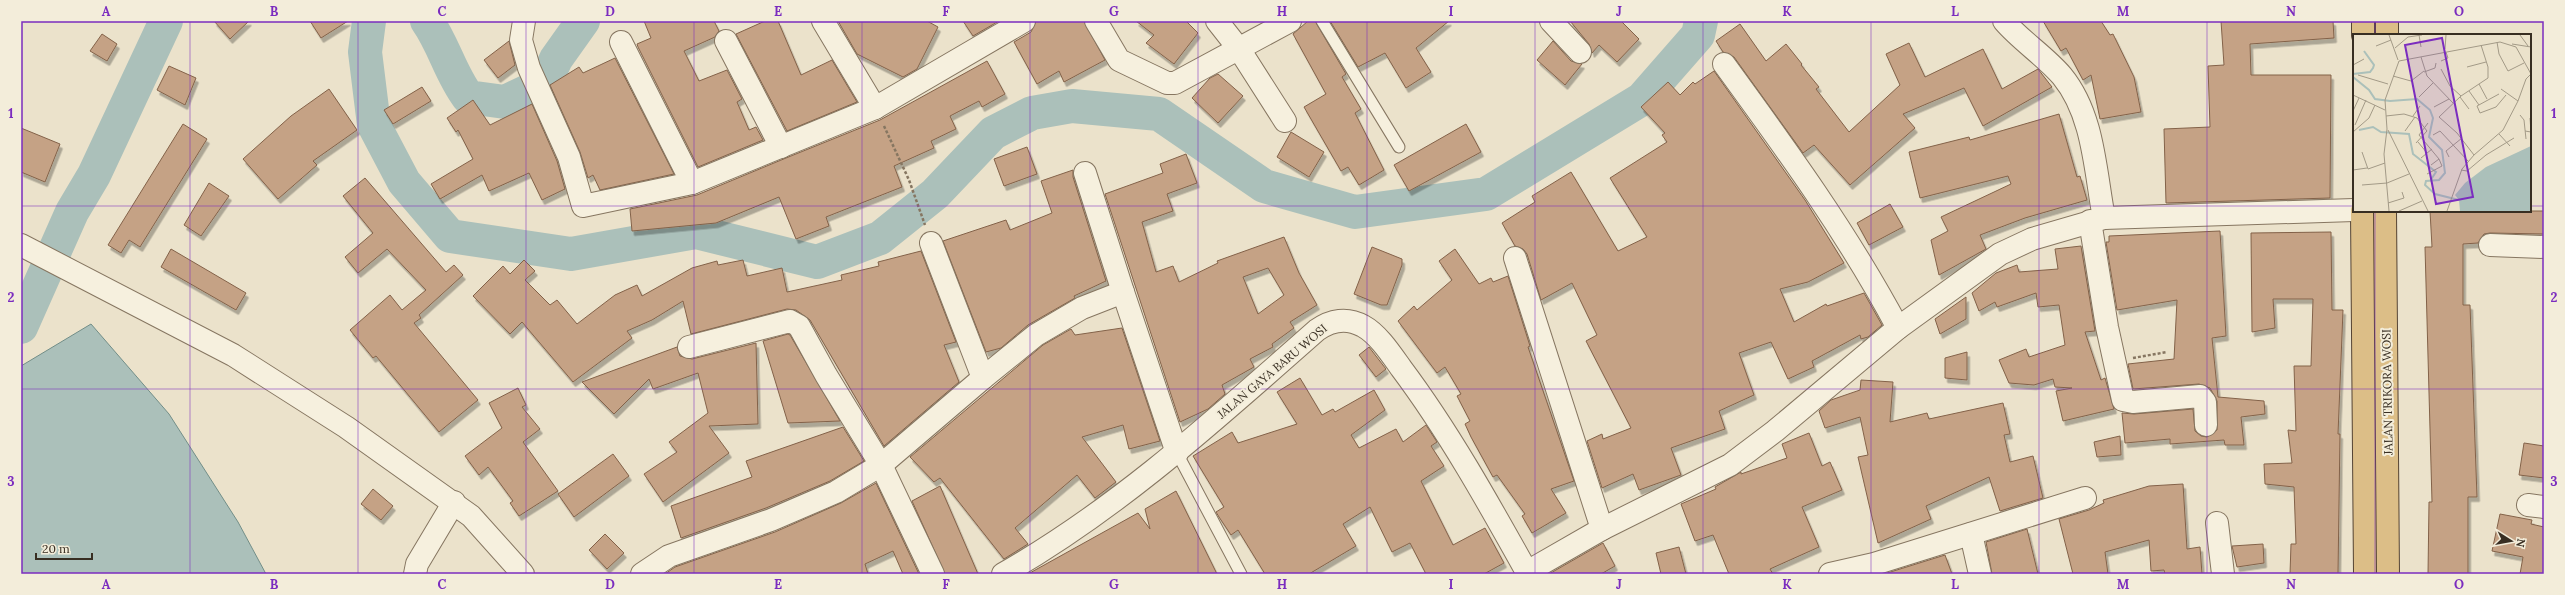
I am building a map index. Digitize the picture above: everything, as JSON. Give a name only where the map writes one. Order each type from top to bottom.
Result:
[{"type":"highway","points":[[2363,34],[2364,21]]},
{"type":"highway","points":[[2387,21],[2387,34]]},
{"type":"highway","name":"JALAN TRIKORA WOSI","points":[[2362,212],[2365,574]]},
{"type":"highway","name":"JALAN TRIKORA WOSI","points":[[2385,212],[2388,574]]},
{"type":"street","points":[[524,21],[521,40],[529,68],[569,157],[583,206],[692,183],[781,148],[875,108],[1024,21]]},
{"type":"street","points":[[823,21],[875,108]]},
{"type":"street","points":[[1096,21],[1119,60],[1167,83],[1181,82],[1290,21]]},
{"type":"street","points":[[1217,21],[1239,49],[1285,121]]},
{"type":"street","points":[[1551,21],[1580,52]]},
{"type":"street","points":[[2004,21],[2015,34],[2062,76],[2078,102],[2088,126],[2107,328],[2123,400],[2133,402],[2200,396],[2205,402],[2206,425]]},
{"type":"street","points":[[726,41],[781,148]]},
{"type":"street","points":[[621,42],[692,183]]},
{"type":"street","points":[[1724,64],[1822,200],[1876,286],[1898,328]]},
{"type":"street","points":[[1085,173],[1177,453]]},
{"type":"street","points":[[1527,573],[1602,529],[1730,465],[1775,431],[1898,328],[2000,254],[2032,239],[2097,220],[2353,210]]},
{"type":"street","points":[[931,243],[983,378]]},
{"type":"street","points":[[21,245],[88,282],[233,355],[346,427],[454,502],[471,516],[523,574]]},
{"type":"street","points":[[2490,245],[2544,247]]},
{"type":"street","points":[[1515,258],[1602,529]]},
{"type":"street","points":[[642,574],[669,556],[771,520],[836,492],[881,466],[983,378],[1036,335],[1082,308],[1123,292]]},
{"type":"street","points":[[689,347],[794,322],[799,326],[826,375],[881,466],[933,574]]},
{"type":"street","name":"JALAN GAYA BARU WOSI","points":[[1003,574],[1065,538],[1177,453],[1317,330],[1330,322],[1353,322],[1368,330],[1389,352],[1431,408],[1527,573]]},
{"type":"street","points":[[1830,574],[1877,569],[1971,534],[2085,498]]},
{"type":"street","points":[[415,574],[417,564],[454,502]]},
{"type":"street","points":[[2217,523],[2223,574]]},
{"type":"street","points":[[1971,534],[1980,574]]},
{"type":"lane","points":[[1322,21],[1399,147]]},
{"type":"lane","points":[[1177,453],[1241,574]]},
{"type":"path","points":[[875,108],[909,180],[931,243]]},
{"type":"path","points":[[2115,361],[2166,352]]},
{"type":"water","points":[[91,324],[169,414],[238,522],[266,574],[21,574],[21,366]]},
{"type":"building","points":[[214,21],[249,21],[230,39]]},
{"type":"building","points":[[310,21],[348,21],[321,38]]},
{"type":"building","points":[[644,21],[714,21],[719,31],[715,37],[684,51],[699,81],[727,70],[742,99],[737,102],[749,130],[756,127],[763,140],[698,167],[638,47],[637,44],[651,38]]},
{"type":"building","points":[[765,21],[778,21],[801,75],[832,60],[857,102],[787,131],[736,34]]},
{"type":"building","points":[[838,21],[927,21],[938,27],[917,69],[903,77],[857,54]]},
{"type":"building","points":[[963,21],[999,21],[973,36]]},
{"type":"building","points":[[1036,21],[1084,21],[1105,60],[1064,82],[1059,71],[1037,84],[1014,42],[1031,32]]},
{"type":"building","points":[[1136,21],[1186,21],[1198,33],[1174,64],[1146,43],[1154,35]]},
{"type":"building","points":[[1308,21],[1315,21],[1346,74],[1342,77],[1361,109],[1355,113],[1384,170],[1359,185],[1348,167],[1341,171],[1304,107],[1326,94],[1293,34]]},
{"type":"building","points":[[1330,21],[1449,21],[1416,48],[1431,72],[1406,88],[1385,53],[1358,67]]},
{"type":"building","points":[[1570,21],[1621,21],[1639,39],[1617,62],[1599,45],[1592,53],[1589,44]]},
{"type":"building","points":[[2043,21],[2101,21],[2110,35],[2113,34],[2134,77],[2141,112],[2100,119],[2091,75],[2083,80],[2066,48],[2061,51]]},
{"type":"building","points":[[2221,21],[2333,21],[2334,38],[2250,44],[2251,75],[2331,75],[2330,198],[2166,203],[2164,129],[2210,127],[2208,66],[2224,65]]},
{"type":"building","points":[[1740,24],[1766,61],[1786,44],[1819,87],[1816,89],[1849,132],[1900,85],[1886,54],[1909,43],[1925,77],[1983,49],[2002,89],[2038,69],[2052,87],[1983,126],[1964,88],[1903,114],[1915,128],[1850,185],[1814,145],[1803,153],[1734,57],[1723,52],[1716,41]]},
{"type":"building","points":[[102,34],[117,44],[107,61],[90,51]]},
{"type":"building","points":[[509,41],[515,65],[498,78],[484,60]]},
{"type":"building","points":[[1553,41],[1571,61],[1582,64],[1565,85],[1537,60]]},
{"type":"building","points":[[615,58],[674,174],[600,190],[593,175],[588,178],[580,152],[550,85],[579,67],[583,73]]},
{"type":"building","points":[[987,61],[1005,94],[982,107],[979,101],[950,116],[956,129],[931,141],[934,148],[894,166],[902,187],[826,217],[829,226],[796,239],[779,197],[716,223],[632,231],[630,209],[697,195],[880,120]]},
{"type":"building","points":[[169,66],[196,78],[185,105],[157,90]]},
{"type":"building","points":[[1714,71],[1805,200],[1844,263],[1808,282],[1780,289],[1794,322],[1826,304],[1827,306],[1864,293],[1882,325],[1868,337],[1861,339],[1860,335],[1812,361],[1814,367],[1788,379],[1771,342],[1739,353],[1754,395],[1719,411],[1725,429],[1671,448],[1681,475],[1639,490],[1633,474],[1602,488],[1587,441],[1602,434],[1603,439],[1631,428],[1586,341],[1597,335],[1572,283],[1541,300],[1527,254],[1523,249],[1515,246],[1502,223],[1535,202],[1532,196],[1571,172],[1618,251],[1647,237],[1610,178],[1667,142],[1662,135],[1665,133],[1641,107],[1668,82],[1680,95],[1693,82],[1695,84]]},
{"type":"building","points":[[1218,74],[1243,96],[1218,123],[1192,98],[1210,78]]},
{"type":"building","points":[[422,87],[431,101],[393,124],[384,110]]},
{"type":"building","points":[[329,89],[357,130],[313,161],[317,165],[278,199],[243,159],[291,116]]},
{"type":"building","points":[[473,100],[490,125],[532,104],[557,161],[565,189],[542,200],[529,173],[489,191],[482,175],[440,199],[431,184],[473,159],[458,130],[456,132],[447,118]]},
{"type":"building","points":[[2059,114],[2077,177],[2080,176],[2087,200],[2025,218],[1980,235],[1986,249],[1939,275],[1931,240],[1948,231],[1941,217],[2011,184],[2008,176],[1920,198],[1909,152],[1969,137],[1970,140]]},
{"type":"building","points":[[183,124],[207,139],[140,247],[129,240],[121,253],[108,245]]},
{"type":"building","points":[[1466,124],[1481,152],[1409,191],[1394,165]]},
{"type":"building","points":[[21,128],[60,144],[45,182],[21,172]]},
{"type":"building","points":[[1291,132],[1324,152],[1309,177],[1277,157]]},
{"type":"building","points":[[1027,147],[1037,174],[1004,186],[994,159]]},
{"type":"building","points":[[1186,154],[1197,183],[1167,194],[1173,211],[1142,222],[1156,272],[1173,266],[1179,282],[1218,263],[1217,261],[1284,237],[1299,273],[1317,305],[1290,322],[1294,328],[1272,344],[1273,347],[1250,359],[1254,367],[1222,385],[1225,394],[1208,409],[1180,422],[1105,194],[1163,173],[1160,164]],"holes":[[[1268,268],[1284,295],[1258,314],[1243,277]]]},
{"type":"building","points":[[1073,170],[1073,177],[1106,281],[1074,296],[1075,298],[1028,325],[1001,348],[986,352],[943,241],[1006,220],[1010,230],[1052,213],[1041,181]]},
{"type":"building","points":[[365,178],[446,272],[454,265],[463,275],[419,315],[421,318],[414,323],[478,400],[439,432],[376,356],[373,358],[350,330],[390,295],[402,310],[426,290],[387,249],[358,273],[345,257],[373,233],[343,196]]},
{"type":"building","points":[[209,183],[229,196],[201,236],[184,225]]},
{"type":"building","points":[[1890,204],[1903,227],[1869,245],[1857,223]]},
{"type":"building","points":[[2544,211],[2544,234],[2490,233],[2484,234],[2478,243],[2463,244],[2463,305],[2470,305],[2477,497],[2468,497],[2468,574],[2428,574],[2429,502],[2432,502],[2425,247],[2432,247],[2430,212]]},
{"type":"building","points":[[2220,231],[2226,336],[2212,338],[2218,397],[2264,401],[2265,414],[2241,417],[2244,445],[2225,445],[2224,440],[2170,444],[2170,439],[2125,443],[2122,413],[2134,414],[2193,409],[2195,431],[2201,436],[2207,437],[2217,430],[2217,401],[2210,388],[2199,384],[2133,389],[2128,364],[2174,359],[2177,300],[2117,310],[2106,242],[2109,242],[2109,236]]},
{"type":"building","points":[[2331,232],[2332,310],[2343,310],[2338,434],[2340,434],[2338,574],[2290,574],[2291,544],[2296,544],[2294,487],[2265,484],[2264,464],[2292,463],[2288,430],[2296,431],[2294,366],[2311,366],[2313,299],[2273,299],[2275,328],[2252,332],[2251,233]]},
{"type":"building","points":[[2081,246],[2095,331],[2085,332],[2101,380],[2105,378],[2114,409],[2063,421],[2056,391],[2072,388],[2055,387],[2053,379],[2034,385],[2009,383],[1999,360],[2026,349],[2029,357],[2065,345],[2059,305],[2038,307],[2036,293],[1997,307],[1995,302],[1979,311],[1972,293],[1996,273],[2017,265],[2019,272],[2058,269],[2055,249]]},
{"type":"building","points":[[1372,247],[1402,259],[1402,265],[1387,305],[1381,305],[1354,294]]},
{"type":"building","points":[[171,249],[246,293],[236,310],[161,267]]},
{"type":"building","points":[[1455,249],[1479,284],[1491,278],[1493,282],[1508,276],[1530,346],[1528,347],[1574,481],[1551,489],[1566,513],[1532,533],[1522,516],[1525,514],[1497,475],[1493,477],[1471,437],[1465,424],[1470,421],[1457,396],[1461,394],[1445,367],[1437,373],[1398,321],[1414,306],[1417,310],[1452,280],[1439,261]]},
{"type":"building","points":[[921,251],[956,342],[944,345],[959,382],[884,446],[810,320],[796,310],[787,309],[691,334],[683,301],[652,320],[627,331],[632,338],[573,382],[522,322],[510,334],[473,296],[503,266],[510,274],[524,260],[535,271],[525,280],[550,305],[557,300],[577,324],[615,295],[637,285],[642,296],[692,268],[717,261],[718,265],[743,260],[747,276],[782,268],[787,292],[842,280],[841,275],[879,266],[878,262]]},
{"type":"building","points":[[1966,297],[1966,319],[1940,334],[1935,319]]},
{"type":"building","points":[[1122,328],[1160,441],[1129,449],[1123,425],[1082,437],[1116,482],[1095,498],[1077,475],[1015,528],[1028,544],[1004,559],[940,478],[934,482],[910,457],[1043,345],[1071,329],[1075,335]]},
{"type":"building","points":[[788,334],[790,335],[840,421],[788,423],[763,341]]},
{"type":"building","points":[[756,343],[758,424],[709,426],[729,453],[663,502],[644,474],[677,452],[669,442],[708,413],[698,373],[653,389],[649,379],[614,414],[582,382],[677,347],[680,356],[692,359]]},
{"type":"building","points":[[1369,347],[1386,369],[1376,377],[1359,355]]},
{"type":"building","points":[[1967,352],[1967,380],[1945,378],[1945,358]]},
{"type":"building","points":[[1300,378],[1322,415],[1333,409],[1335,412],[1374,390],[1385,410],[1351,435],[1359,448],[1396,429],[1403,442],[1426,425],[1437,442],[1431,446],[1444,466],[1421,481],[1453,545],[1485,528],[1504,563],[1484,574],[1426,574],[1410,543],[1392,552],[1370,507],[1343,524],[1356,546],[1309,574],[1265,574],[1238,530],[1231,535],[1219,517],[1216,512],[1224,507],[1193,456],[1232,432],[1238,443],[1297,424],[1277,392]]},
{"type":"building","points":[[1861,380],[1893,382],[1890,422],[1927,413],[1929,419],[2003,403],[2010,434],[2004,435],[2010,462],[2033,456],[2043,498],[2000,511],[1989,477],[1926,506],[1931,519],[1878,543],[1858,457],[1868,455],[1860,417],[1825,428],[1819,411],[1831,400],[1860,390]]},
{"type":"building","points":[[518,388],[526,405],[522,407],[540,429],[523,442],[558,491],[519,516],[510,503],[513,501],[488,467],[479,475],[465,456],[502,428],[489,403]]},
{"type":"building","points":[[843,427],[864,461],[830,481],[766,508],[681,538],[671,506],[752,477],[746,461]]},
{"type":"building","points":[[1809,433],[1822,466],[1830,462],[1842,490],[1802,507],[1819,547],[1770,569],[1773,574],[1729,574],[1713,535],[1695,541],[1681,504],[1716,489],[1715,487],[1741,472],[1741,474],[1787,458],[1782,444]]},
{"type":"building","points":[[2120,436],[2121,455],[2097,457],[2094,442]]},
{"type":"building","points":[[2524,443],[2544,446],[2544,478],[2519,475]]},
{"type":"building","points":[[613,454],[629,476],[574,517],[558,494]]},
{"type":"building","points":[[876,483],[919,574],[903,574],[893,551],[865,564],[868,574],[665,574],[675,567],[775,532],[841,503]]},
{"type":"building","points":[[2183,484],[2187,549],[2200,547],[2202,574],[2165,574],[2164,570],[2151,571],[2149,540],[2105,552],[2108,574],[2073,574],[2059,519],[2089,510],[2104,503],[2103,500],[2149,486]]},
{"type":"building","points":[[940,486],[978,574],[945,574],[912,501]]},
{"type":"building","points":[[373,489],[393,506],[381,520],[361,504]]},
{"type":"building","points":[[1176,491],[1217,574],[1028,574],[1138,513],[1150,529],[1145,509]]},
{"type":"building","points":[[2500,514],[2532,520],[2531,524],[2544,527],[2544,574],[2520,574],[2523,557],[2492,551]]},
{"type":"building","points":[[2027,529],[2038,574],[1992,574],[1986,542]]},
{"type":"building","points":[[605,534],[624,553],[607,569],[589,550]]},
{"type":"building","points":[[1603,543],[1615,566],[1601,574],[1549,574]]},
{"type":"building","points":[[2263,544],[2264,563],[2237,567],[2232,546]]},
{"type":"building","points":[[1679,547],[1686,574],[1661,574],[1656,553]]},
{"type":"building","points":[[1945,555],[1952,574],[1884,574]]},
{"type":"waterway","points":[[21,327],[72,212],[94,175],[166,21]]},
{"type":"waterway","points":[[369,21],[365,52],[374,125],[404,182],[450,236],[571,254],[696,232],[817,262],[880,238],[935,194],[993,133],[1032,113],[1072,106],[1159,114],[1264,186],[1355,212],[1486,194],[1642,99],[1698,35],[1701,21]]},
{"type":"waterway","points":[[427,21],[433,30],[456,78],[468,97],[505,102],[545,83],[556,59],[583,21]]}]
